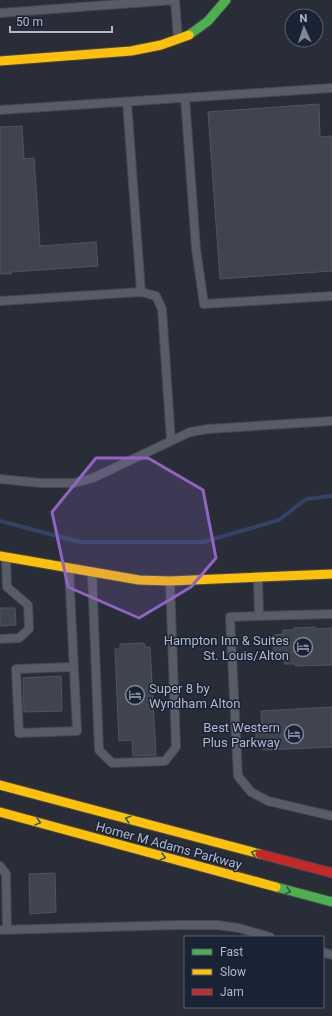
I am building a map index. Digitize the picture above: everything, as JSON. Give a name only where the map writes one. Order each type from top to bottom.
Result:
[{"type":"main road","points":[[0,61],[140,50],[165,44],[201,28],[210,20],[226,0]]},
{"type":"main road","points":[[3,557],[28,560],[139,580],[170,581],[332,574]]},
{"type":"main road","name":"Homer M Adams Parkway","points":[[0,785],[332,874]]},
{"type":"main road","name":"Homer M Adams Parkway","points":[[0,812],[332,902]]},
{"type":"lane","points":[[0,13],[175,0],[178,39]]},
{"type":"lane","points":[[0,110],[332,88]]},
{"type":"lane","points":[[185,98],[196,249],[204,304],[332,296]]},
{"type":"lane","points":[[127,102],[141,292]]},
{"type":"lane","points":[[0,301],[141,292],[156,296],[162,309],[171,441]]},
{"type":"lane","points":[[0,479],[41,483],[74,483],[93,478],[190,432],[208,428],[332,421]]},
{"type":"lane","points":[[0,639],[19,638],[30,629],[28,605],[7,587],[3,557]]},
{"type":"lane","points":[[69,568],[74,667],[77,731],[19,733],[16,669],[74,667]]},
{"type":"lane","points":[[92,572],[99,750],[112,763],[165,761],[176,747],[170,581]]},
{"type":"lane","points":[[258,578],[258,616]]},
{"type":"lane","points":[[332,614],[230,617],[238,776],[251,792],[268,801],[332,816]]},
{"type":"lane","points":[[0,866],[6,874],[4,930],[217,925],[239,928],[267,936]]},
{"type":"highlighted area","points":[[96,458],[148,458],[203,490],[216,558],[191,587],[139,618],[68,587],[52,512]]},
{"type":"building","points":[[319,104],[320,137],[332,136],[332,271],[220,279],[208,112]]},
{"type":"building","points":[[22,126],[24,159],[34,158],[40,246],[96,242],[98,266],[0,274],[0,127]]},
{"type":"building","points":[[0,608],[15,608],[16,625],[0,626]]},
{"type":"building","name":"Hampton Inn & Suites St. Louis/Alton","points":[[315,627],[315,629],[332,628],[332,665],[295,666],[295,664],[284,664],[284,660],[274,660],[273,635],[283,634],[283,630]]},
{"type":"building","name":"Super 8 by Wyndham Alton","points":[[144,643],[145,647],[150,647],[156,755],[133,756],[132,740],[119,741],[115,649],[120,649],[120,644]]},
{"type":"building","points":[[61,676],[62,711],[24,712],[23,678]]},
{"type":"building","name":"Best Western Plus Parkway","points":[[332,707],[332,747],[263,750],[263,740],[256,741],[256,728],[262,727],[261,711]]},
{"type":"building","points":[[55,873],[56,912],[30,914],[29,874]]},
{"type":"waterway","points":[[0,521],[80,542],[203,542],[279,520],[306,499],[332,496]]},
{"type":"traffic: fast","points":[[189,35],[208,21],[226,0]]},
{"type":"traffic: fast","points":[[276,887],[332,902]]},
{"type":"traffic: slow","points":[[0,61],[131,51],[161,45],[189,35]]},
{"type":"traffic: slow","points":[[0,556],[139,580],[170,581],[332,574]]},
{"type":"traffic: slow","points":[[0,785],[260,854]]},
{"type":"traffic: slow","points":[[0,812],[276,887]]},
{"type":"traffic: jam","points":[[260,854],[332,873]]},
{"type":"place","name":"Hampton Inn & Suites St. Louis/Alton","points":[[303,647]]},
{"type":"place","name":"Super 8 by Wyndham Alton","points":[[135,695]]},
{"type":"place","name":"Best Western Plus Parkway","points":[[294,734]]}]
